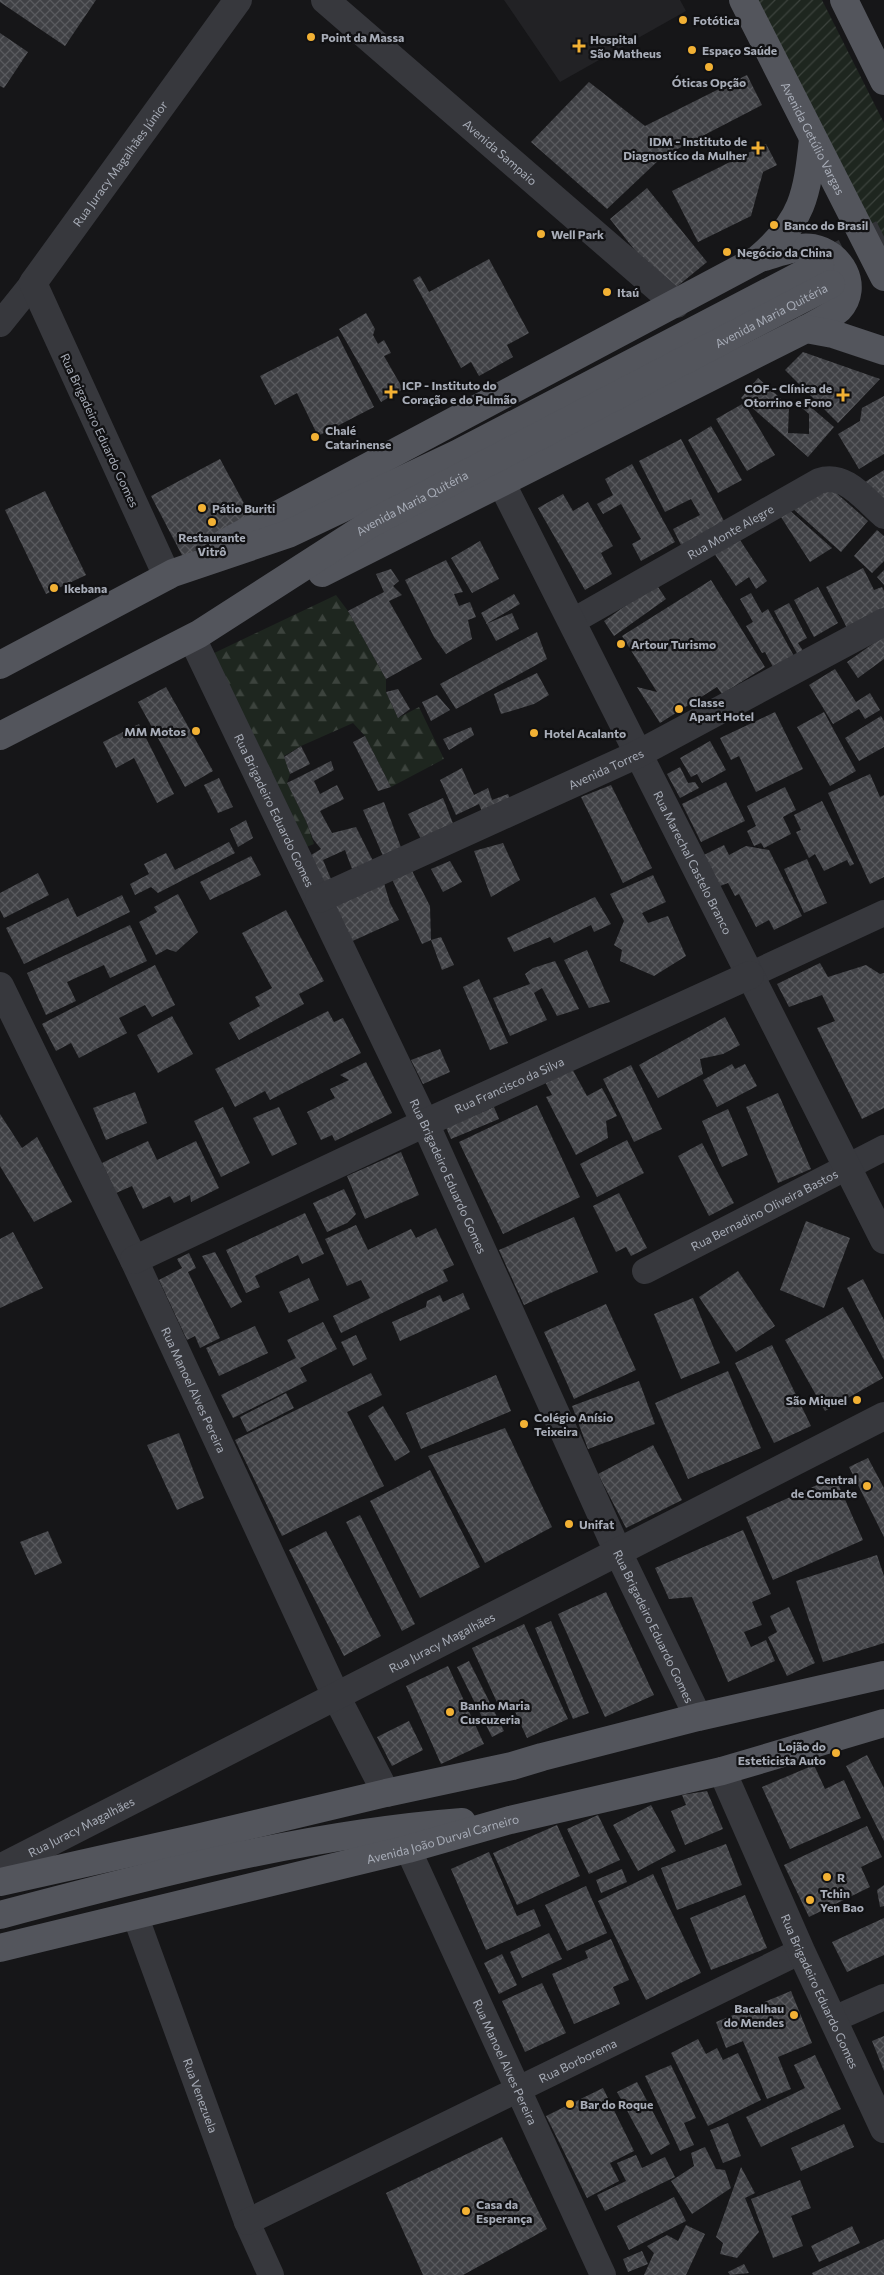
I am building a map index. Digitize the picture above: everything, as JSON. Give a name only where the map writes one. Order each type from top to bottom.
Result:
[{"type":"main road","name":"Avenida Getúlio Vargas","points":[[743,0],[884,277]]},
{"type":"main road","points":[[844,0],[878,61],[884,81]]},
{"type":"main road","points":[[758,259],[783,236],[797,213],[805,191],[813,139]]},
{"type":"main road","points":[[170,575],[261,522],[758,259],[791,250],[812,248],[825,252],[843,268],[848,284],[847,297],[838,309],[806,329],[502,484],[195,636]]},
{"type":"main road","name":"Avenida Maria Quitéria","points":[[0,665],[170,575],[288,534],[457,454],[826,274],[370,524],[195,636],[0,736]]},
{"type":"main road","points":[[806,329],[833,334],[884,350]]},
{"type":"main road","points":[[0,1882],[493,1770],[698,1717],[884,1675]]},
{"type":"main road","name":"Avenida João Durval Carneiro","points":[[0,1948],[408,1849],[510,1820],[722,1771],[884,1723]]},
{"type":"main road","points":[[326,1839],[459,1788],[493,1770]]},
{"type":"main road","points":[[0,1915],[208,1863],[326,1839],[423,1825],[510,1820]]},
{"type":"street","name":"Rua Juracy Magalhães Júnior","points":[[0,324],[33,283],[238,0]]},
{"type":"street","name":"Avenida Sampaio","points":[[325,0],[676,304]]},
{"type":"street","name":"Rua Brigadeiro Eduardo Gomes","points":[[33,283],[170,575]]},
{"type":"street","name":"Rua Monte Alegre","points":[[573,621],[819,481],[829,478],[846,482],[884,516]]},
{"type":"street","name":"Rua Marechal Castelo Branco","points":[[502,484],[573,621],[638,754],[884,1240]]},
{"type":"street","name":"Avenida Torres","points":[[319,899],[638,754],[884,622]]},
{"type":"street","name":"Rua Brigadeiro Eduardo Gomes","points":[[195,636],[425,1123],[618,1552],[698,1717]]},
{"type":"street","name":"Rua Francisco da Silva","points":[[134,1260],[425,1123],[884,913]]},
{"type":"street","name":"Rua Manoel Alves Pereira","points":[[0,986],[134,1260],[336,1696],[386,1793]]},
{"type":"street","name":"Rua Bernadino Oliveira Bastos","points":[[645,1271],[884,1148]]},
{"type":"street","name":"Rua Juracy Magalhães","points":[[0,1868],[884,1416]]},
{"type":"street","name":"Rua Brigadeiro Eduardo Gomes","points":[[722,1771],[801,1951],[884,2129]]},
{"type":"street","name":"Rua Manoel Alves Pereira","points":[[408,1849],[603,2275]]},
{"type":"street","name":"Rua Venezuela","points":[[135,1915],[247,2222],[271,2275]]},
{"type":"street","name":"Rua Borborema","points":[[247,2222],[801,1951]]},
{"type":"street","points":[[834,2019],[884,1997]]},
{"type":"shaded area","name":"Hospital São Matheus","points":[[504,0],[680,0],[686,11],[560,82]]},
{"type":"green space","points":[[755,0],[822,0],[884,123],[884,249]]},
{"type":"green space","points":[[336,595],[348,611],[386,679],[386,692],[398,718],[419,707],[444,759],[391,787],[365,736],[353,723],[301,746],[284,756],[290,774],[287,783],[306,821],[314,844],[301,849],[210,655]]},
{"type":"building","points":[[0,0],[96,0],[65,46],[0,2]]},
{"type":"building","points":[[0,33],[28,52],[4,88],[0,86]]},
{"type":"building","points":[[747,75],[762,105],[662,157],[607,209],[531,142],[589,82],[645,126]]},
{"type":"building","points":[[766,144],[777,165],[763,172],[751,216],[698,242],[672,191]]},
{"type":"building","points":[[647,188],[707,262],[669,293],[610,219]]},
{"type":"building","points":[[489,259],[529,333],[507,345],[513,357],[479,376],[471,362],[461,368],[413,280],[420,276],[429,292]]},
{"type":"building","points":[[366,313],[375,329],[373,335],[378,344],[384,340],[391,353],[384,356],[403,389],[381,402],[339,329]]},
{"type":"building","points":[[338,336],[374,407],[318,436],[297,393],[275,405],[260,376]]},
{"type":"building","points":[[803,352],[880,379],[838,423],[785,370]]},
{"type":"building","points":[[758,378],[789,406],[788,433],[809,434],[809,414],[802,408],[806,403],[834,427],[808,457],[741,398]]},
{"type":"building","points":[[884,396],[884,454],[859,469],[838,434],[860,421],[862,408]]},
{"type":"building","points":[[744,403],[775,455],[747,471],[716,419]]},
{"type":"building","points":[[711,426],[742,480],[718,493],[688,440]]},
{"type":"building","points":[[681,439],[725,523],[681,545],[673,529],[700,515],[691,499],[665,512],[639,461]]},
{"type":"building","name":"Pátio Buriti","points":[[220,459],[253,520],[183,557],[151,496]]},
{"type":"building","points":[[632,464],[675,542],[641,561],[632,544],[641,539],[621,504],[603,514],[597,504],[613,495],[605,479]]},
{"type":"building","points":[[884,470],[884,498],[875,504],[862,484]]},
{"type":"building","points":[[826,484],[868,521],[841,552],[792,508]]},
{"type":"building","points":[[45,491],[86,575],[46,594],[5,510]]},
{"type":"building","points":[[563,494],[573,511],[588,502],[613,546],[601,553],[612,574],[585,590],[538,508]]},
{"type":"building","points":[[787,508],[832,548],[810,562],[779,514]]},
{"type":"building","points":[[877,530],[884,536],[884,561],[872,573],[854,556]]},
{"type":"building","points":[[738,537],[767,581],[756,589],[749,577],[736,586],[714,553]]},
{"type":"building","points":[[480,541],[499,579],[472,593],[451,558]]},
{"type":"building","points":[[446,560],[463,592],[454,594],[459,606],[470,602],[476,617],[468,620],[472,639],[446,654],[434,637],[405,580]]},
{"type":"building","points":[[863,568],[874,590],[882,587],[884,591],[884,611],[848,630],[826,587]]},
{"type":"building","points":[[391,569],[399,581],[393,586],[402,595],[389,601],[422,659],[386,679],[348,611],[384,592],[376,574]]},
{"type":"building","points":[[884,570],[884,585],[877,577]]},
{"type":"building","points":[[711,580],[765,667],[722,694],[717,687],[660,723],[637,687],[657,692],[622,636]]},
{"type":"building","points":[[656,584],[666,599],[614,636],[604,621]]},
{"type":"building","points":[[818,587],[838,623],[814,637],[794,600]]},
{"type":"building","points":[[751,593],[762,613],[768,609],[794,656],[773,667],[765,652],[762,653],[746,626],[753,622],[740,599]]},
{"type":"building","points":[[514,594],[520,604],[487,624],[481,613]]},
{"type":"building","points":[[789,603],[807,638],[798,643],[805,654],[799,657],[774,611]]},
{"type":"building","points":[[512,613],[519,629],[496,641],[487,624]]},
{"type":"building","points":[[537,632],[547,659],[456,709],[440,684]]},
{"type":"building","points":[[884,636],[884,659],[858,678],[847,662]]},
{"type":"building","points":[[835,669],[856,702],[870,693],[880,710],[865,719],[859,709],[833,724],[809,685]]},
{"type":"building","points":[[537,673],[549,695],[534,704],[501,714],[494,694]]},
{"type":"building","points":[[166,687],[213,771],[185,787],[138,702]]},
{"type":"building","points":[[398,689],[410,709],[398,718],[386,692]]},
{"type":"building","points":[[437,695],[450,710],[431,721],[422,702]]},
{"type":"building","points":[[775,712],[803,769],[756,792],[739,756],[731,760],[720,738]]},
{"type":"building","points":[[824,712],[856,771],[830,786],[797,727]]},
{"type":"building","points":[[881,716],[884,721],[884,747],[859,761],[845,738]]},
{"type":"building","points":[[139,724],[174,794],[157,803],[134,758],[116,768],[103,742]]},
{"type":"building","points":[[471,727],[474,735],[449,750],[443,739]]},
{"type":"building","points":[[365,736],[391,787],[378,791],[353,742]]},
{"type":"building","points":[[710,741],[726,770],[702,783],[697,774],[691,777],[680,758]]},
{"type":"building","points":[[301,746],[310,764],[290,774],[284,757]]},
{"type":"building","points":[[331,761],[334,770],[314,781],[320,794],[337,785],[344,799],[320,811],[332,833],[356,827],[373,861],[352,869],[345,850],[323,860],[331,879],[318,886],[308,857],[321,849],[313,839],[287,783]]},
{"type":"building","points":[[680,767],[688,783],[695,782],[699,788],[680,798],[667,774]]},
{"type":"building","points":[[462,768],[474,795],[488,788],[492,800],[508,794],[512,803],[484,817],[479,804],[456,815],[440,780]]},
{"type":"building","points":[[870,774],[880,797],[884,795],[884,877],[870,884],[828,793]]},
{"type":"building","points":[[219,778],[233,807],[218,813],[204,785]]},
{"type":"building","points":[[726,782],[745,821],[701,842],[682,804]]},
{"type":"building","points":[[611,785],[652,868],[623,883],[581,797]]},
{"type":"building","points":[[785,787],[796,810],[783,817],[791,834],[764,848],[761,843],[754,846],[747,831],[756,826],[747,806]]},
{"type":"building","points":[[443,798],[454,826],[422,841],[408,814]]},
{"type":"building","points":[[822,801],[854,864],[850,866],[847,860],[824,871],[815,854],[809,858],[796,832],[801,830],[794,815]]},
{"type":"building","points":[[384,802],[402,850],[383,856],[363,810]]},
{"type":"building","points":[[246,820],[253,838],[238,847],[230,829]]},
{"type":"building","points":[[229,842],[235,853],[158,893],[151,887],[135,895],[130,884],[149,874],[144,864],[166,853],[175,870]]},
{"type":"building","points":[[503,843],[520,880],[491,897],[474,851]]},
{"type":"building","points":[[724,845],[729,855],[746,846],[769,850],[802,916],[774,930],[769,920],[756,927],[739,894],[735,896],[728,883],[720,886],[704,855]]},
{"type":"building","points":[[251,856],[261,875],[210,900],[200,882]]},
{"type":"building","points":[[807,859],[827,903],[804,913],[784,869]]},
{"type":"building","points":[[450,861],[462,882],[443,892],[431,869]]},
{"type":"building","points":[[410,867],[430,906],[431,940],[422,944],[391,877]]},
{"type":"building","points":[[38,873],[49,895],[4,918],[0,910],[0,893]]},
{"type":"building","points":[[653,875],[666,902],[642,913],[648,923],[668,916],[686,956],[654,976],[620,961],[622,950],[614,945],[624,921],[610,894]]},
{"type":"building","points":[[383,880],[390,903],[399,920],[346,944],[330,904]]},
{"type":"building","points":[[178,894],[198,932],[176,952],[167,949],[156,955],[139,922],[157,912],[154,907]]},
{"type":"building","points":[[122,895],[130,912],[24,964],[6,928],[68,898],[77,917]]},
{"type":"building","points":[[595,897],[611,924],[594,932],[591,925],[554,943],[550,937],[514,952],[507,938]]},
{"type":"building","points":[[286,910],[324,981],[299,994],[304,1004],[239,1040],[229,1023],[260,1006],[255,997],[272,988],[242,933]]},
{"type":"building","points":[[130,925],[147,961],[110,978],[104,965],[67,982],[76,1001],[46,1015],[27,973]]},
{"type":"building","points":[[441,937],[454,965],[442,970],[431,940]]},
{"type":"building","points":[[587,950],[610,1002],[589,1008],[564,960]]},
{"type":"building","points":[[555,961],[579,1009],[557,1016],[542,988],[534,993],[547,1020],[510,1036],[493,998],[530,984],[525,974],[533,968]]},
{"type":"building","points":[[820,963],[828,977],[866,965],[880,974],[884,973],[884,1108],[862,1119],[817,1028],[835,1021],[822,995],[789,1007],[777,984]]},
{"type":"building","points":[[155,965],[175,1005],[152,1017],[145,1005],[119,1018],[127,1033],[79,1058],[71,1043],[56,1051],[42,1024]]},
{"type":"building","points":[[479,979],[508,1043],[490,1050],[463,987]]},
{"type":"building","points":[[328,1011],[334,1022],[343,1018],[361,1053],[270,1100],[265,1091],[235,1107],[215,1069]]},
{"type":"building","points":[[172,1016],[193,1054],[158,1073],[137,1035]]},
{"type":"building","points":[[725,1017],[740,1045],[723,1054],[700,1059],[703,1074],[658,1098],[639,1065]]},
{"type":"building","points":[[440,1049],[450,1072],[423,1084],[411,1060]]},
{"type":"building","points":[[366,1062],[392,1113],[335,1141],[332,1135],[321,1140],[307,1112],[335,1098],[330,1089],[349,1080],[340,1075]]},
{"type":"building","points":[[732,1064],[735,1069],[745,1064],[757,1086],[717,1107],[703,1080]]},
{"type":"building","points":[[570,1065],[587,1096],[602,1088],[617,1116],[606,1121],[608,1138],[576,1155],[546,1097],[552,1095],[543,1078]]},
{"type":"building","points":[[631,1065],[662,1129],[634,1142],[603,1079]]},
{"type":"building","points":[[135,1092],[147,1123],[106,1140],[93,1108]]},
{"type":"building","points":[[778,1093],[811,1169],[778,1183],[746,1107]]},
{"type":"building","points":[[537,1105],[580,1197],[503,1234],[459,1142]]},
{"type":"building","points":[[223,1107],[250,1163],[221,1177],[194,1121]]},
{"type":"building","points":[[279,1107],[297,1144],[272,1156],[253,1118]]},
{"type":"building","points":[[494,1107],[499,1119],[451,1139],[444,1123],[466,1119]]},
{"type":"building","points":[[728,1109],[748,1155],[722,1167],[702,1121]]},
{"type":"building","points":[[0,1114],[22,1148],[37,1137],[72,1202],[34,1222],[0,1166]]},
{"type":"building","points":[[627,1140],[644,1173],[597,1197],[580,1164]]},
{"type":"building","points":[[148,1141],[157,1160],[196,1141],[219,1188],[191,1202],[190,1195],[174,1203],[170,1196],[143,1209],[132,1186],[116,1193],[102,1163]]},
{"type":"building","points":[[702,1143],[734,1203],[709,1216],[678,1156]]},
{"type":"building","points":[[401,1152],[419,1195],[365,1219],[347,1176]]},
{"type":"building","points":[[344,1189],[356,1214],[347,1223],[327,1232],[313,1203]]},
{"type":"building","points":[[619,1193],[647,1248],[631,1256],[626,1247],[616,1252],[593,1206]]},
{"type":"building","points":[[305,1213],[324,1254],[302,1264],[298,1255],[255,1276],[260,1287],[246,1293],[226,1250]]},
{"type":"building","points":[[574,1217],[598,1272],[524,1305],[499,1250]]},
{"type":"building","points":[[806,1221],[850,1238],[824,1308],[780,1290]]},
{"type":"building","points":[[356,1225],[368,1250],[411,1229],[416,1238],[436,1228],[454,1265],[443,1270],[448,1281],[341,1333],[333,1316],[370,1298],[361,1280],[347,1286],[325,1239]]},
{"type":"building","points":[[13,1232],[43,1288],[0,1308],[0,1239]]},
{"type":"building","points":[[215,1252],[242,1302],[231,1308],[202,1256]]},
{"type":"building","points":[[189,1253],[196,1268],[188,1272],[220,1338],[200,1348],[195,1336],[187,1340],[159,1280],[182,1268],[177,1259]]},
{"type":"building","points":[[738,1271],[775,1326],[736,1352],[699,1297]]},
{"type":"building","points":[[309,1278],[319,1300],[289,1313],[279,1292]]},
{"type":"building","points":[[863,1279],[884,1320],[884,1360],[847,1288]]},
{"type":"building","points":[[463,1293],[470,1309],[400,1341],[392,1322],[426,1307],[427,1301],[440,1295],[443,1302]]},
{"type":"building","points":[[693,1298],[720,1363],[681,1379],[654,1314]]},
{"type":"building","points":[[606,1304],[636,1370],[574,1399],[544,1332]]},
{"type":"building","points":[[843,1307],[883,1378],[825,1411],[785,1340]]},
{"type":"building","points":[[323,1322],[337,1349],[300,1368],[307,1381],[233,1418],[221,1395],[296,1358],[287,1340]]},
{"type":"building","points":[[255,1326],[268,1353],[219,1376],[206,1348]]},
{"type":"building","points":[[356,1335],[367,1359],[353,1366],[341,1342]]},
{"type":"building","points":[[772,1345],[811,1426],[774,1443],[735,1363]]},
{"type":"building","points":[[728,1371],[761,1448],[688,1479],[655,1403]]},
{"type":"building","points":[[371,1373],[382,1395],[347,1412],[384,1486],[282,1536],[235,1440]]},
{"type":"building","points":[[496,1375],[511,1411],[421,1449],[406,1413]]},
{"type":"building","points":[[639,1381],[655,1424],[588,1449],[572,1406]]},
{"type":"building","points":[[286,1393],[294,1408],[247,1432],[240,1417]]},
{"type":"building","points":[[383,1406],[410,1452],[395,1461],[368,1416]]},
{"type":"building","points":[[505,1428],[552,1527],[485,1563],[428,1456]]},
{"type":"building","points":[[179,1433],[204,1498],[177,1510],[147,1445]]},
{"type":"building","points":[[653,1445],[682,1500],[626,1528],[598,1474]]},
{"type":"building","points":[[868,1458],[884,1488],[884,1537],[849,1467]]},
{"type":"building","points":[[430,1470],[480,1567],[420,1598],[370,1501]]},
{"type":"building","points":[[835,1477],[863,1540],[773,1580],[746,1517]]},
{"type":"building","points":[[360,1515],[415,1624],[402,1631],[346,1522]]},
{"type":"building","points":[[743,1530],[771,1594],[752,1602],[762,1625],[744,1632],[751,1647],[766,1640],[775,1661],[728,1682],[692,1597],[669,1599],[655,1568]]},
{"type":"building","points":[[48,1531],[62,1563],[35,1575],[20,1542]]},
{"type":"building","points":[[326,1531],[381,1636],[344,1656],[289,1550]]},
{"type":"building","points":[[877,1555],[884,1576],[884,1643],[823,1662],[796,1581]]},
{"type":"building","points":[[606,1592],[654,1695],[605,1717],[558,1614]]},
{"type":"building","points":[[789,1607],[815,1663],[787,1676],[768,1637],[777,1632],[770,1616]]},
{"type":"building","points":[[551,1621],[589,1713],[573,1719],[535,1628]]},
{"type":"building","points":[[524,1624],[568,1719],[527,1738],[512,1705],[501,1711],[472,1648]]},
{"type":"building","points":[[469,1661],[504,1731],[492,1737],[457,1667]]},
{"type":"building","points":[[448,1666],[484,1744],[441,1764],[406,1686]]},
{"type":"building","points":[[409,1721],[423,1750],[392,1766],[377,1737]]},
{"type":"building","points":[[867,1755],[884,1788],[884,1841],[846,1766]]},
{"type":"building","points":[[814,1765],[825,1789],[844,1780],[861,1818],[790,1849],[762,1787]]},
{"type":"building","points":[[707,1791],[723,1829],[685,1845],[671,1811],[686,1805],[682,1795]]},
{"type":"building","points":[[651,1805],[676,1851],[638,1871],[613,1825]]},
{"type":"building","points":[[598,1815],[620,1860],[589,1874],[567,1829]]},
{"type":"building","points":[[557,1825],[580,1876],[517,1905],[493,1853]]},
{"type":"building","name":"R","points":[[867,1826],[882,1857],[861,1867],[870,1887],[809,1917],[784,1865]]},
{"type":"building","points":[[726,1844],[742,1885],[677,1910],[661,1868]]},
{"type":"building","points":[[489,1852],[517,1916],[534,1909],[541,1926],[486,1950],[451,1869]]},
{"type":"building","points":[[622,1869],[627,1882],[601,1893],[596,1880]]},
{"type":"building","points":[[653,1874],[701,1973],[646,2000],[598,1901]]},
{"type":"building","points":[[884,1885],[884,1906],[880,1907],[877,1890]]},
{"type":"building","points":[[586,1886],[607,1933],[567,1951],[545,1905]]},
{"type":"building","points":[[745,1895],[767,1948],[711,1970],[690,1918]]},
{"type":"building","points":[[884,1918],[884,1955],[847,1972],[832,1942]]},
{"type":"building","points":[[549,1933],[562,1959],[522,1978],[510,1952]]},
{"type":"building","points":[[611,1939],[629,1980],[613,1987],[620,2004],[574,2024],[552,1974],[588,1958],[585,1951]]},
{"type":"building","points":[[502,1954],[517,1985],[499,1994],[484,1963]]},
{"type":"building","points":[[542,1983],[566,2033],[525,2052],[502,2001]]},
{"type":"building","points":[[791,1991],[812,2043],[778,2057],[791,2089],[767,2099],[743,2041],[726,2048],[716,2022]]},
{"type":"building","points":[[884,2036],[884,2071],[872,2041]]},
{"type":"building","points":[[698,2039],[706,2054],[717,2048],[723,2060],[738,2053],[761,2100],[708,2126],[671,2053]]},
{"type":"building","points":[[815,2055],[841,2109],[761,2147],[746,2117],[805,2088],[794,2065]]},
{"type":"building","points":[[671,2065],[696,2118],[684,2123],[694,2145],[680,2151],[645,2076]]},
{"type":"building","points":[[637,2082],[670,2144],[651,2155],[617,2092]]},
{"type":"building","points":[[603,2088],[634,2151],[610,2163],[619,2181],[587,2198],[546,2116]]},
{"type":"building","points":[[728,2123],[741,2156],[723,2163],[710,2130]]},
{"type":"building","points":[[844,2124],[854,2147],[801,2171],[791,2148]]},
{"type":"building","name":"Casa da Esperança","points":[[502,2137],[547,2229],[463,2275],[423,2275],[386,2193]]},
{"type":"building","points":[[705,2147],[716,2169],[725,2170],[731,2188],[692,2214],[671,2181],[694,2166],[691,2153]]},
{"type":"building","points":[[636,2155],[642,2168],[665,2157],[675,2177],[605,2211],[597,2195],[626,2181],[617,2163]]},
{"type":"building","points":[[741,2167],[755,2193],[745,2198],[759,2232],[737,2258],[720,2254],[723,2243],[716,2237]]},
{"type":"building","points":[[800,2180],[811,2208],[791,2216],[803,2246],[773,2258],[751,2199]]},
{"type":"building","points":[[674,2197],[686,2221],[629,2250],[617,2226]]},
{"type":"building","points":[[686,2225],[705,2234],[686,2275],[644,2275],[654,2253],[647,2246],[667,2235],[678,2241]]},
{"type":"building","points":[[852,2226],[860,2243],[819,2262],[811,2246]]},
{"type":"building","points":[[884,2239],[884,2275],[813,2275],[812,2273]]},
{"type":"building","points":[[642,2251],[648,2264],[628,2272],[623,2259]]},
{"type":"building","points":[[744,2264],[749,2273],[730,2275],[728,2272]]},
{"type":"tunnel","points":[[820,265],[884,233]]},
{"type":"place","name":"Fotótica","points":[[683,20]]},
{"type":"place","name":"Point da Massa","points":[[311,37]]},
{"type":"place","name":"Hospital São Matheus","points":[[579,46]]},
{"type":"place","name":"Espaço Saúde","points":[[692,50]]},
{"type":"place","name":"Óticas Opção","points":[[709,67]]},
{"type":"place","name":"IDM - Instituto de Diagnostíco da Mulher","points":[[758,148]]},
{"type":"place","name":"Banco do Brasil","points":[[774,225]]},
{"type":"place","name":"Well Park","points":[[541,234]]},
{"type":"place","name":"Negócio da China","points":[[727,252]]},
{"type":"place","name":"Itaú","points":[[607,292]]},
{"type":"place","name":"ICP - Instituto do Coração e do Pulmão","points":[[391,392]]},
{"type":"place","name":"COF - Clínica de Otorrino e Fono","points":[[843,395]]},
{"type":"place","name":"Chalé Catarinense","points":[[315,437]]},
{"type":"place","name":"Pátio Buriti","points":[[202,508]]},
{"type":"place","name":"Restaurante Vitrô","points":[[212,522]]},
{"type":"place","name":"Ikebana","points":[[54,588]]},
{"type":"place","name":"Artour Turismo","points":[[621,644]]},
{"type":"place","name":"Classe Apart Hotel","points":[[679,709]]},
{"type":"place","name":"MM Motos","points":[[196,731]]},
{"type":"place","name":"Hotel Acalanto","points":[[534,733]]},
{"type":"place","name":"São Miquel","points":[[857,1400]]},
{"type":"place","name":"Colégio Anísio Teixeira","points":[[524,1424]]},
{"type":"place","name":"Central de Combate","points":[[867,1486]]},
{"type":"place","name":"Unifat","points":[[569,1524]]},
{"type":"place","name":"Banho Maria Cuscuzeria","points":[[450,1712]]},
{"type":"place","name":"Lojão do Esteticista Auto","points":[[836,1753]]},
{"type":"place","name":"R","points":[[827,1877]]},
{"type":"place","name":"Tchin Yen Bao","points":[[810,1900]]},
{"type":"place","name":"Bacalhau do Mendes","points":[[794,2015]]},
{"type":"place","name":"Bar do Roque","points":[[570,2104]]},
{"type":"place","name":"Casa da Esperança","points":[[466,2211]]}]
